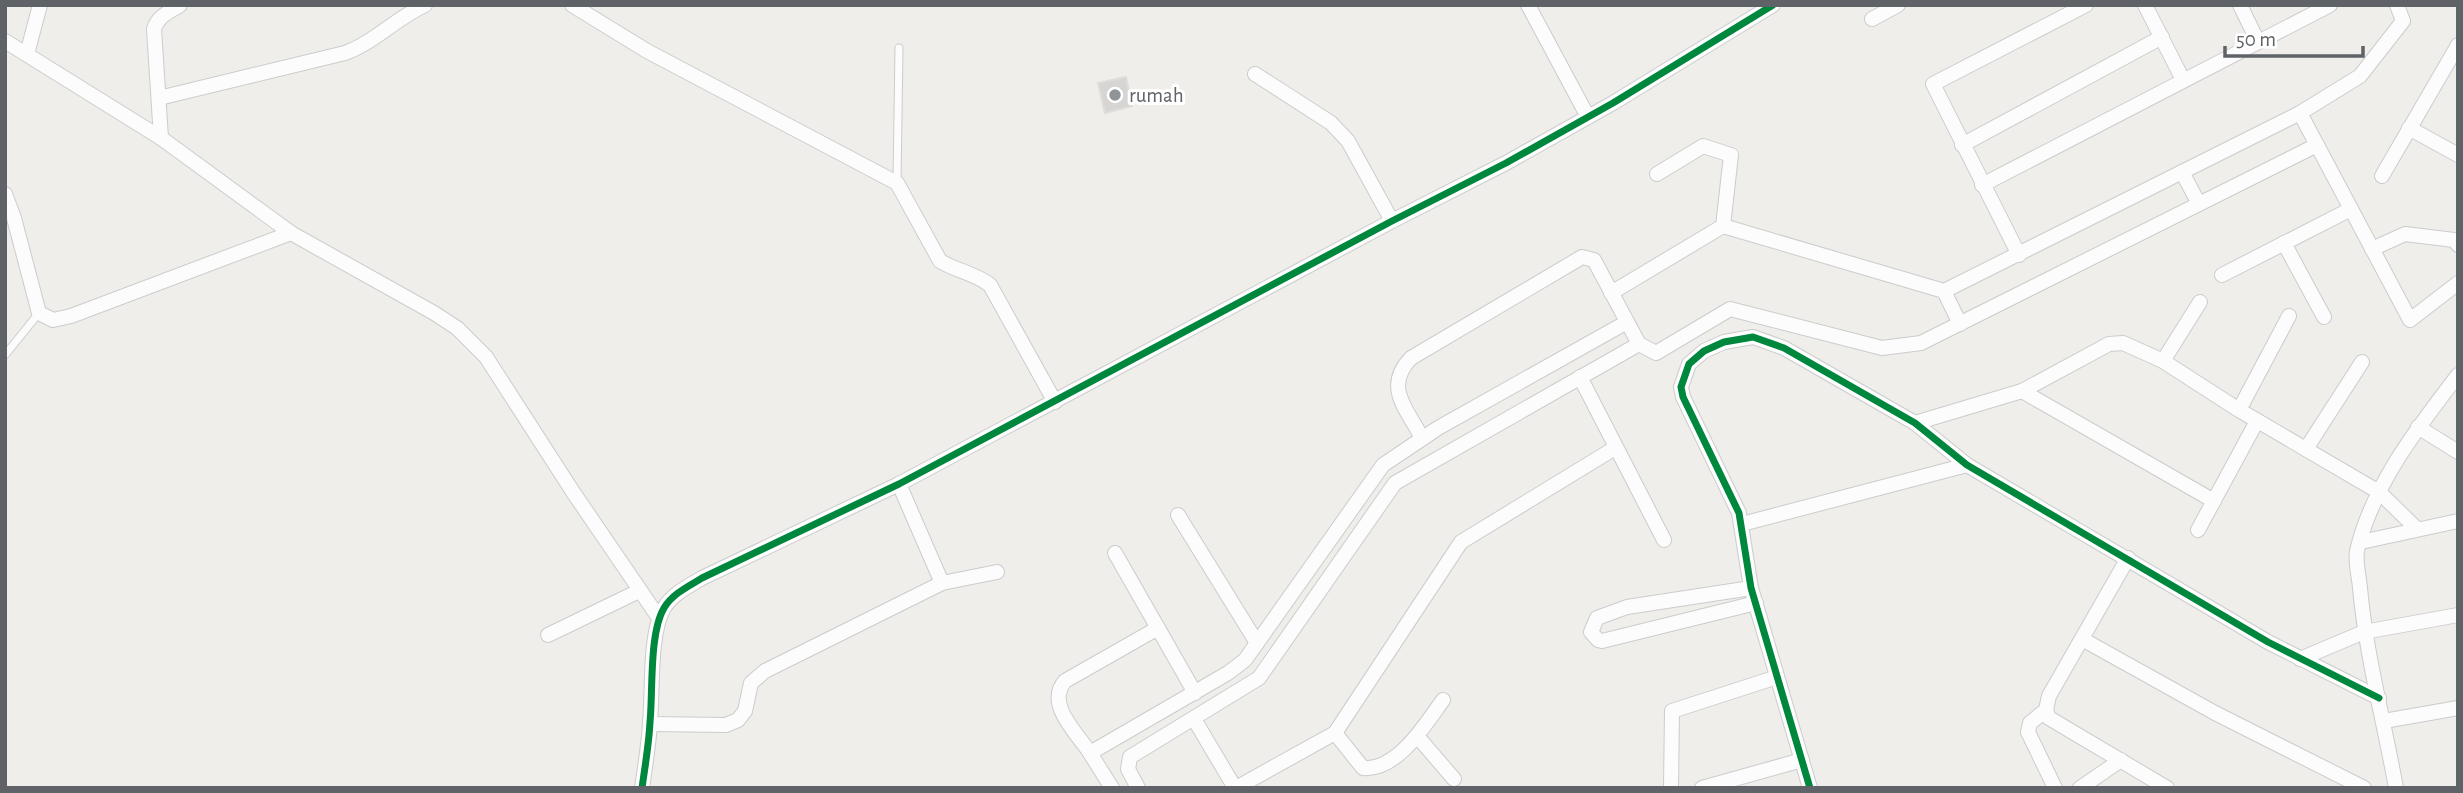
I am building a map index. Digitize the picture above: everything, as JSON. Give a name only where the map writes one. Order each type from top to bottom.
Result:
[{"type":"street","points":[[27,54],[40,5]]},
{"type":"street","points":[[161,138],[154,29],[156,22],[163,15],[180,5]]},
{"type":"street","points":[[159,98],[345,53],[370,41],[410,12],[425,5]]},
{"type":"street","points":[[572,5],[647,51],[897,183],[940,261],[980,277],[990,285],[1055,401]]},
{"type":"street","points":[[1528,5],[1588,117]]},
{"type":"street","points":[[642,788],[659,618],[665,606],[680,591],[899,484],[1392,220],[1506,163],[1588,117],[1772,5]]},
{"type":"street","points":[[1872,19],[1898,5]]},
{"type":"street","points":[[2019,255],[1933,84],[2086,5]]},
{"type":"street","points":[[2145,5],[2183,80]]},
{"type":"street","points":[[2240,5],[2258,42]]},
{"type":"street","points":[[1611,293],[1723,226],[1944,291],[2300,113],[2360,76],[2403,21],[2396,5]]},
{"type":"street","points":[[1982,185],[2323,7]]},
{"type":"street","points":[[1962,145],[2162,37]]},
{"type":"street","points":[[5,41],[161,138],[291,233],[457,328],[486,357],[639,592],[659,618]]},
{"type":"street","points":[[2382,176],[2456,54]]},
{"type":"street","points":[[1255,74],[1331,123],[1348,141],[1392,220]]},
{"type":"street","points":[[2300,113],[2410,320],[2458,283]]},
{"type":"street","points":[[2409,128],[2458,155]]},
{"type":"street","points":[[1422,438],[1397,391],[1400,372],[1411,358],[1582,257],[1594,260],[1639,344],[1656,353],[1730,309],[1882,348],[1921,343],[2317,145]]},
{"type":"street","points":[[1657,174],[1703,146],[1731,155],[1723,226]]},
{"type":"street","points":[[2182,172],[2199,204]]},
{"type":"street","points":[[5,194],[39,313],[53,320],[71,316],[291,233]]},
{"type":"street","points":[[2222,275],[2351,209]]},
{"type":"street","points":[[2372,249],[2404,234],[2455,240],[2458,245]]},
{"type":"street","points":[[2284,243],[2324,317]]},
{"type":"street","points":[[1944,291],[1960,324]]},
{"type":"street","points":[[2163,361],[2200,302]]},
{"type":"street","points":[[2239,410],[2289,316]]},
{"type":"street","points":[[1090,753],[1228,673],[1245,660],[1383,465],[1438,428],[1627,323]]},
{"type":"street","points":[[1810,788],[1751,588],[1742,524],[1682,397],[1681,387],[1689,364],[1704,351],[1724,342],[1753,337],[1784,348],[1916,423],[1967,465],[2300,659],[2379,698]]},
{"type":"street","points":[[1916,423],[2022,391],[2109,344],[2123,343],[2163,361],[2257,421],[2379,492],[2417,530]]},
{"type":"street","points":[[1138,788],[1128,769],[1130,757],[1259,678],[1395,484],[1639,344]]},
{"type":"street","points":[[2305,449],[2362,362]]},
{"type":"street","points":[[2396,788],[2364,632],[2357,552],[2379,492],[2418,427],[2458,375]]},
{"type":"street","points":[[1580,377],[1664,540]]},
{"type":"street","points":[[2022,391],[2214,500]]},
{"type":"street","points":[[2198,530],[2257,421]]},
{"type":"street","points":[[2418,427],[2458,452]]},
{"type":"street","points":[[1438,428],[1451,451]]},
{"type":"street","points":[[1194,719],[1236,788],[1335,733],[1461,542],[1615,448]]},
{"type":"street","points":[[1742,524],[1967,465]]},
{"type":"street","points":[[899,484],[942,583]]},
{"type":"street","points":[[1178,515],[1257,643]]},
{"type":"street","points":[[2361,541],[2458,521]]},
{"type":"street","points":[[1115,553],[1195,692]]},
{"type":"street","points":[[2128,558],[2049,696],[2046,710],[2049,718],[2167,788]]},
{"type":"street","points":[[650,724],[726,725],[738,720],[744,711],[751,683],[765,671],[942,583],[996,572]]},
{"type":"street","points":[[1751,588],[1627,607],[1597,618],[1591,632],[1602,641],[1755,603]]},
{"type":"street","points":[[548,635],[639,592]]},
{"type":"street","points":[[1661,601],[1666,625]]},
{"type":"street","points":[[2300,659],[2364,632],[2458,615]]},
{"type":"street","points":[[1112,788],[1060,710],[1057,698],[1065,681],[1158,628]]},
{"type":"street","points":[[2082,639],[2215,713],[2364,788]]},
{"type":"street","points":[[1228,673],[1239,691]]},
{"type":"street","points":[[1671,788],[1672,710],[1777,677]]},
{"type":"street","points":[[1335,733],[1363,768],[1385,766],[1417,736],[1443,700]]},
{"type":"street","points":[[2384,721],[2458,708]]},
{"type":"street","points":[[2046,710],[2029,723],[2028,732],[2055,788]]},
{"type":"street","points":[[1417,736],[1454,779]]},
{"type":"street","points":[[1702,788],[1802,760]]},
{"type":"street","points":[[2080,788],[2121,760]]},
{"type":"lane","points":[[897,183],[899,48]]},
{"type":"lane","points":[[5,355],[39,313]]},
{"type":"building","name":"rumah","points":[[1126,77],[1132,106],[1105,113],[1098,83]]},
{"type":"cycle path","points":[[642,788],[656,632],[664,608],[681,591],[702,578],[899,484],[1506,163],[1613,103],[1773,5]]},
{"type":"cycle path","points":[[1810,788],[1751,588],[1739,513],[1683,397],[1681,387],[1689,364],[1704,351],[1724,342],[1753,337],[1784,348],[1915,423],[1967,465],[2268,642],[2379,698]]},
{"type":"place","name":"rumah","points":[[1115,95]]}]
